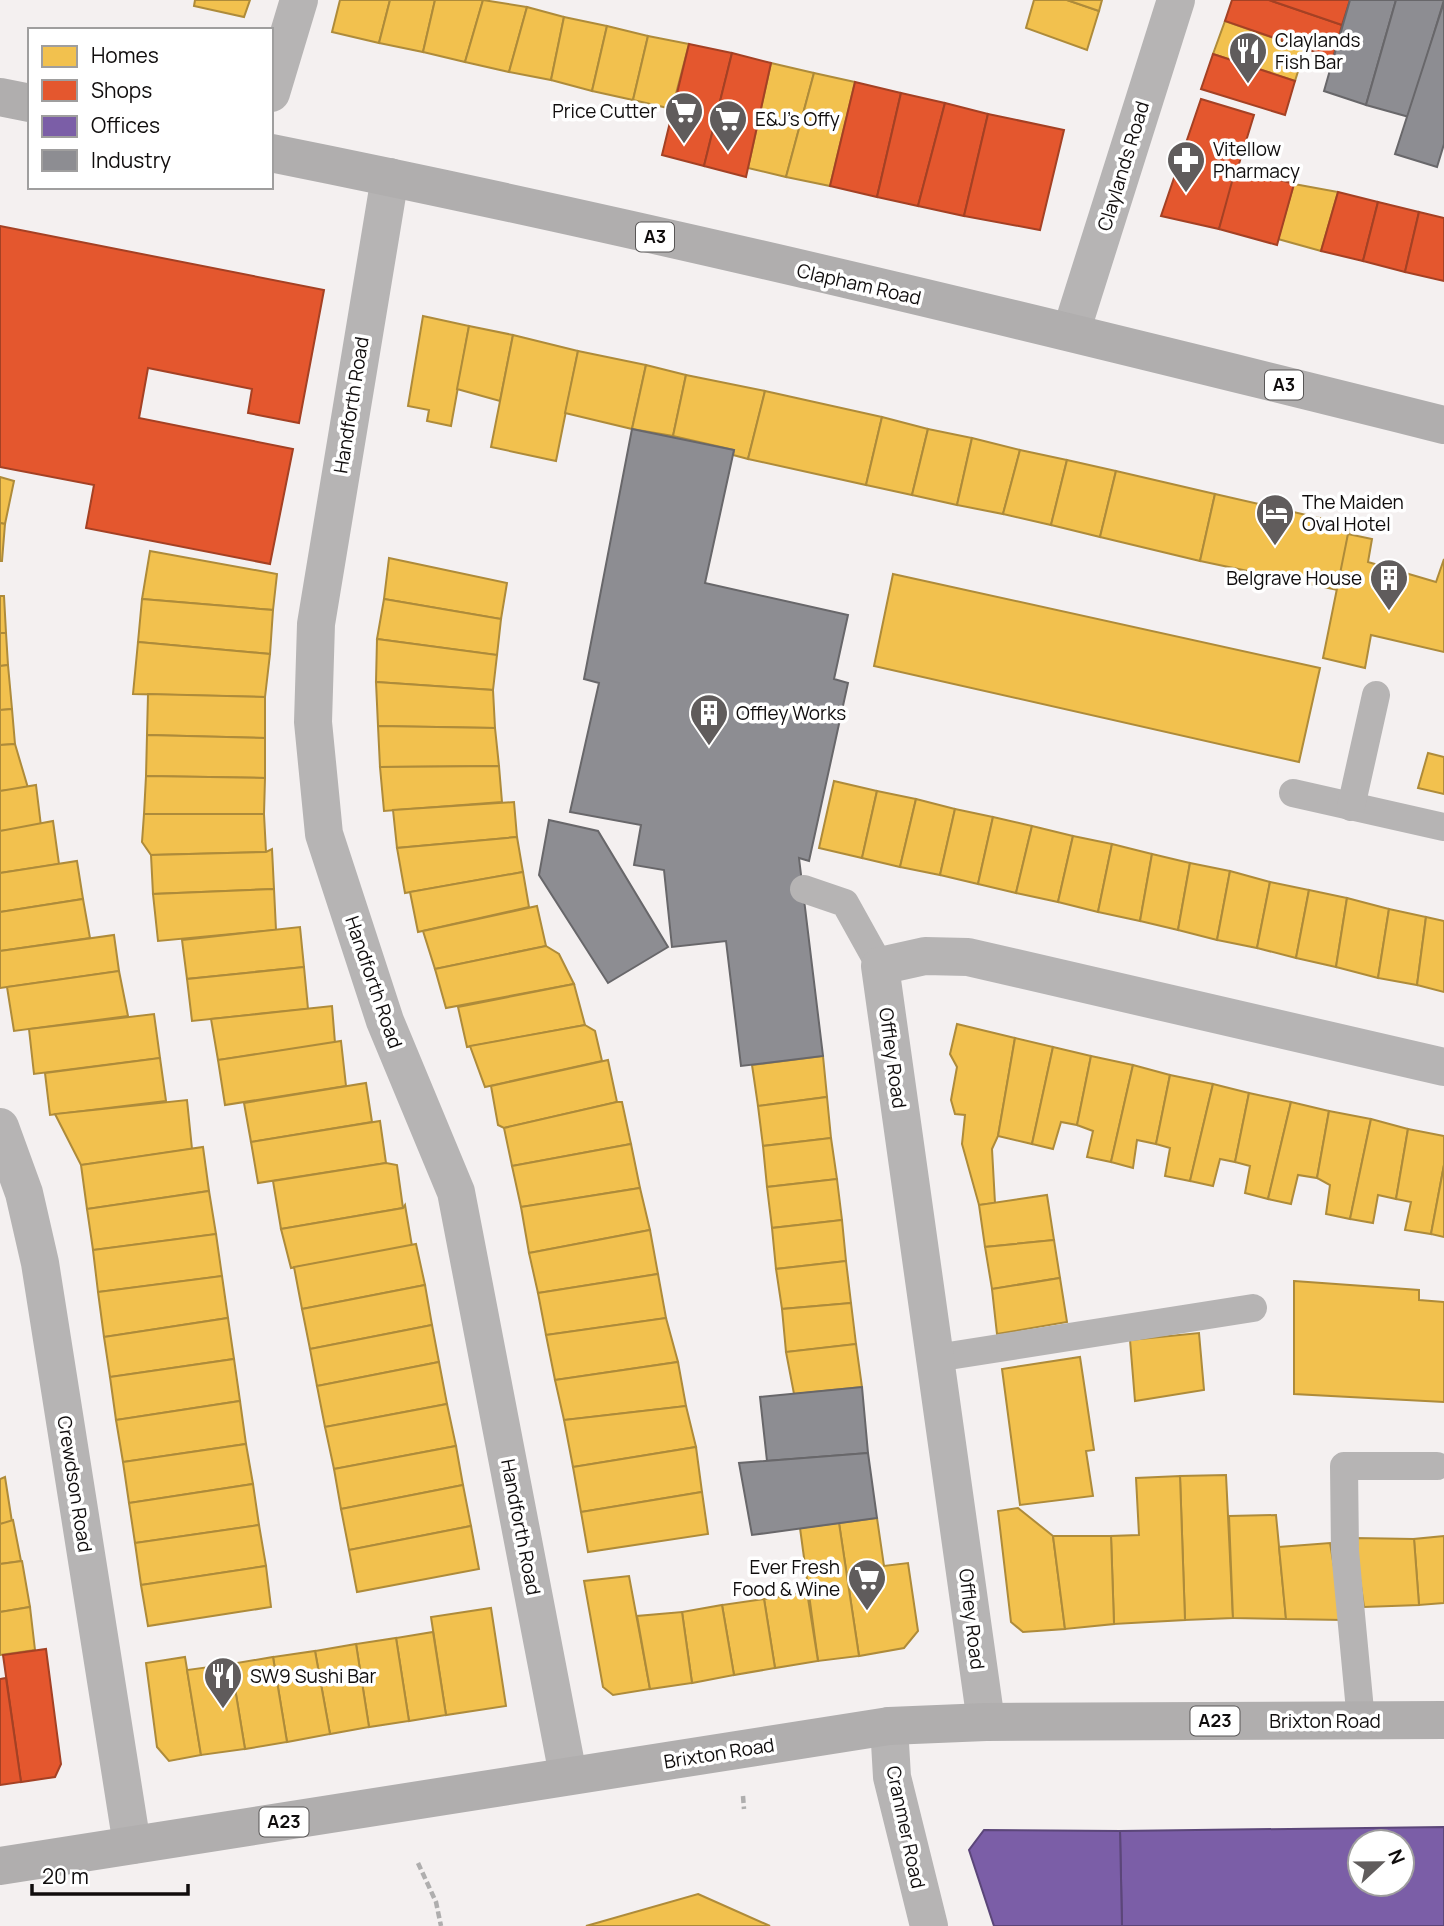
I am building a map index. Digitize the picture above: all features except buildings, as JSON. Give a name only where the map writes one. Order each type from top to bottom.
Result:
[{"type":"highway","points":[[0,97],[28,103]]},
{"type":"highway","name":"Clapham Road","points":[[273,153],[390,177],[1071,332],[1444,425]]},
{"type":"highway","name":"Brixton Road","points":[[0,1866],[889,1726],[986,1722],[1444,1720]]},
{"type":"street","points":[[273,86],[299,0]]},
{"type":"street","name":"Claylands Road","points":[[1071,332],[1176,0]]},
{"type":"street","name":"Handforth Road","points":[[390,177],[316,625],[313,722],[324,834],[385,1021],[456,1192],[568,1775]]},
{"type":"street","points":[[880,966],[925,956],[968,957],[1444,1068]]},
{"type":"street","name":"Offley Road","points":[[880,966],[986,1722]]},
{"type":"street","name":"Crewdson Road","points":[[0,1127],[24,1193],[40,1263],[132,1845]]},
{"type":"street","name":"Cranmer Road","points":[[889,1726],[892,1777],[929,1926]]},
{"type":"lane","points":[[1351,807],[1376,695]]},
{"type":"lane","points":[[1293,793],[1444,827]]},
{"type":"lane","points":[[804,889],[845,903],[880,966]]},
{"type":"lane","points":[[936,1358],[1253,1308]]},
{"type":"lane","points":[[1361,1721],[1345,1551],[1344,1466],[1437,1466]]},
{"type":"path","points":[[742,1792],[744,1809]]},
{"type":"path","points":[[418,1863],[436,1902],[441,1926]]},
{"type":"place","name":"Claylands Fish Bar","points":[[1248,85]]},
{"type":"place","name":"Price Cutter","points":[[684,145]]},
{"type":"place","name":"E&J's Offy","points":[[728,153]]},
{"type":"place","name":"Vitellow Pharmacy","points":[[1186,194]]},
{"type":"place","name":"The Maiden Oval Hotel","points":[[1275,547]]},
{"type":"place","name":"Belgrave House","points":[[1389,612]]},
{"type":"place","name":"Offley Works","points":[[709,747]]},
{"type":"place","name":"Ever Fresh Food & Wine","points":[[867,1612]]},
{"type":"place","name":"SW9 Sushi Bar","points":[[223,1710]]}]
